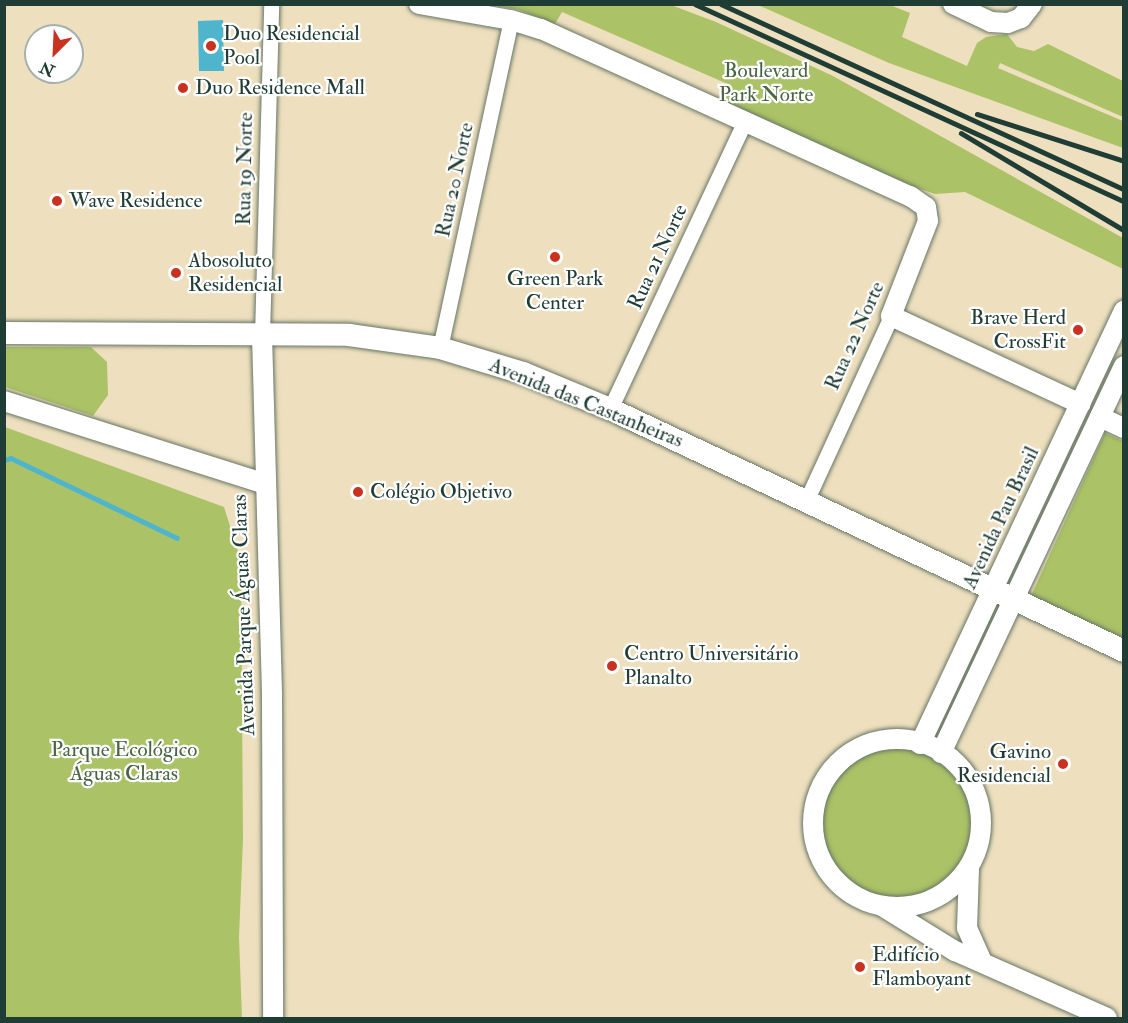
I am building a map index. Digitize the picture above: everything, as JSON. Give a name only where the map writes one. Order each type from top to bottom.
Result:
[{"type":"main road","name":"Avenida das Castanheiras","points":[[4,333],[349,335],[440,348],[523,373],[610,409],[807,499],[1004,596],[1124,651]]},
{"type":"street","name":"Rua 19 Norte","points":[[262,334],[271,4]]},
{"type":"street","points":[[418,4],[511,20],[541,29],[744,123]]},
{"type":"street","points":[[953,4],[991,22],[1016,20],[1032,4]]},
{"type":"street","name":"Rua 20 Norte","points":[[440,348],[511,20]]},
{"type":"street","name":"Rua 22 Norte","points":[[744,123],[910,196],[926,207],[928,221],[891,316],[807,499]]},
{"type":"street","name":"Rua 21 Norte","points":[[610,409],[744,123]]},
{"type":"street","name":"Avenida Pau Brasil","points":[[941,753],[1081,404],[1124,311]]},
{"type":"street","points":[[891,316],[1081,404]]},
{"type":"street","points":[[262,334],[265,484]]},
{"type":"street","name":"Avenida Pau Brasil","points":[[920,744],[1004,596],[1100,417],[1124,366]]},
{"type":"street","name":"Avenida Parque Águas Claras","points":[[4,401],[265,484],[272,695],[273,1018]]},
{"type":"street","points":[[1100,417],[1124,428]]},
{"type":"street","points":[[881,906],[915,905],[945,892],[969,868],[980,843],[982,816],[975,789],[960,766],[941,753],[920,744],[893,738],[866,743],[842,757],[824,777],[814,802],[812,830],[819,856],[827,869],[856,896],[881,906],[956,951],[1107,1018]]},
{"type":"street","points":[[969,868],[968,928],[982,962]]},
{"type":"green space","name":"Boulevard Park Norte","points":[[490,5],[671,5],[716,22],[833,76],[1123,238],[1123,269],[965,192],[935,194],[912,186],[722,102],[730,85],[562,12],[555,24],[517,9]]},
{"type":"green space","points":[[758,5],[890,5],[910,13],[902,37],[967,66],[977,43],[986,37],[1007,34],[1017,47],[1034,51],[1048,44],[1123,81],[1123,117],[1000,63],[998,68],[1123,121],[1123,148],[889,63]]},
{"type":"green space","points":[[5,347],[91,347],[107,362],[108,395],[93,416],[5,387]]},
{"type":"green space","name":"Parque Ecológico Águas Claras","points":[[5,427],[224,507],[241,561],[243,839],[239,937],[242,1018],[5,1018]]},
{"type":"green space","points":[[1105,433],[1123,441],[1123,639],[1031,596]]},
{"type":"green space","points":[[895,742],[925,748],[951,766],[969,792],[975,822],[969,852],[951,878],[925,896],[895,902],[865,896],[839,878],[821,852],[815,822],[821,792],[839,766],[865,748]]},
{"type":"water","name":"Duo Residencial Pool","points":[[223,20],[224,71],[199,71],[198,21]]},
{"type":"waterway","points":[[4,460],[11,458],[177,538]]},
{"type":"railway","points":[[695,4],[1124,201]]},
{"type":"railway","points":[[721,4],[1124,189]]},
{"type":"railway","points":[[977,114],[1124,161]]},
{"type":"railway","points":[[961,133],[1124,230]]},
{"type":"place","name":"Duo Residencial Pool","points":[[211,46]]},
{"type":"place","name":"Duo Residence Mall","points":[[183,88]]},
{"type":"place","name":"Wave Residence","points":[[57,201]]},
{"type":"place","name":"Green Park Center","points":[[555,257]]},
{"type":"place","name":"Abosoluto Residencial","points":[[176,273]]},
{"type":"place","name":"Brave Herd CrossFit","points":[[1078,330]]},
{"type":"place","name":"Colégio Objetivo","points":[[358,492]]},
{"type":"place","name":"Centro Universitário Planalto","points":[[612,666]]},
{"type":"place","name":"Gavino Residencial","points":[[1063,764]]},
{"type":"place","name":"Edifício Flamboyant","points":[[860,967]]}]
